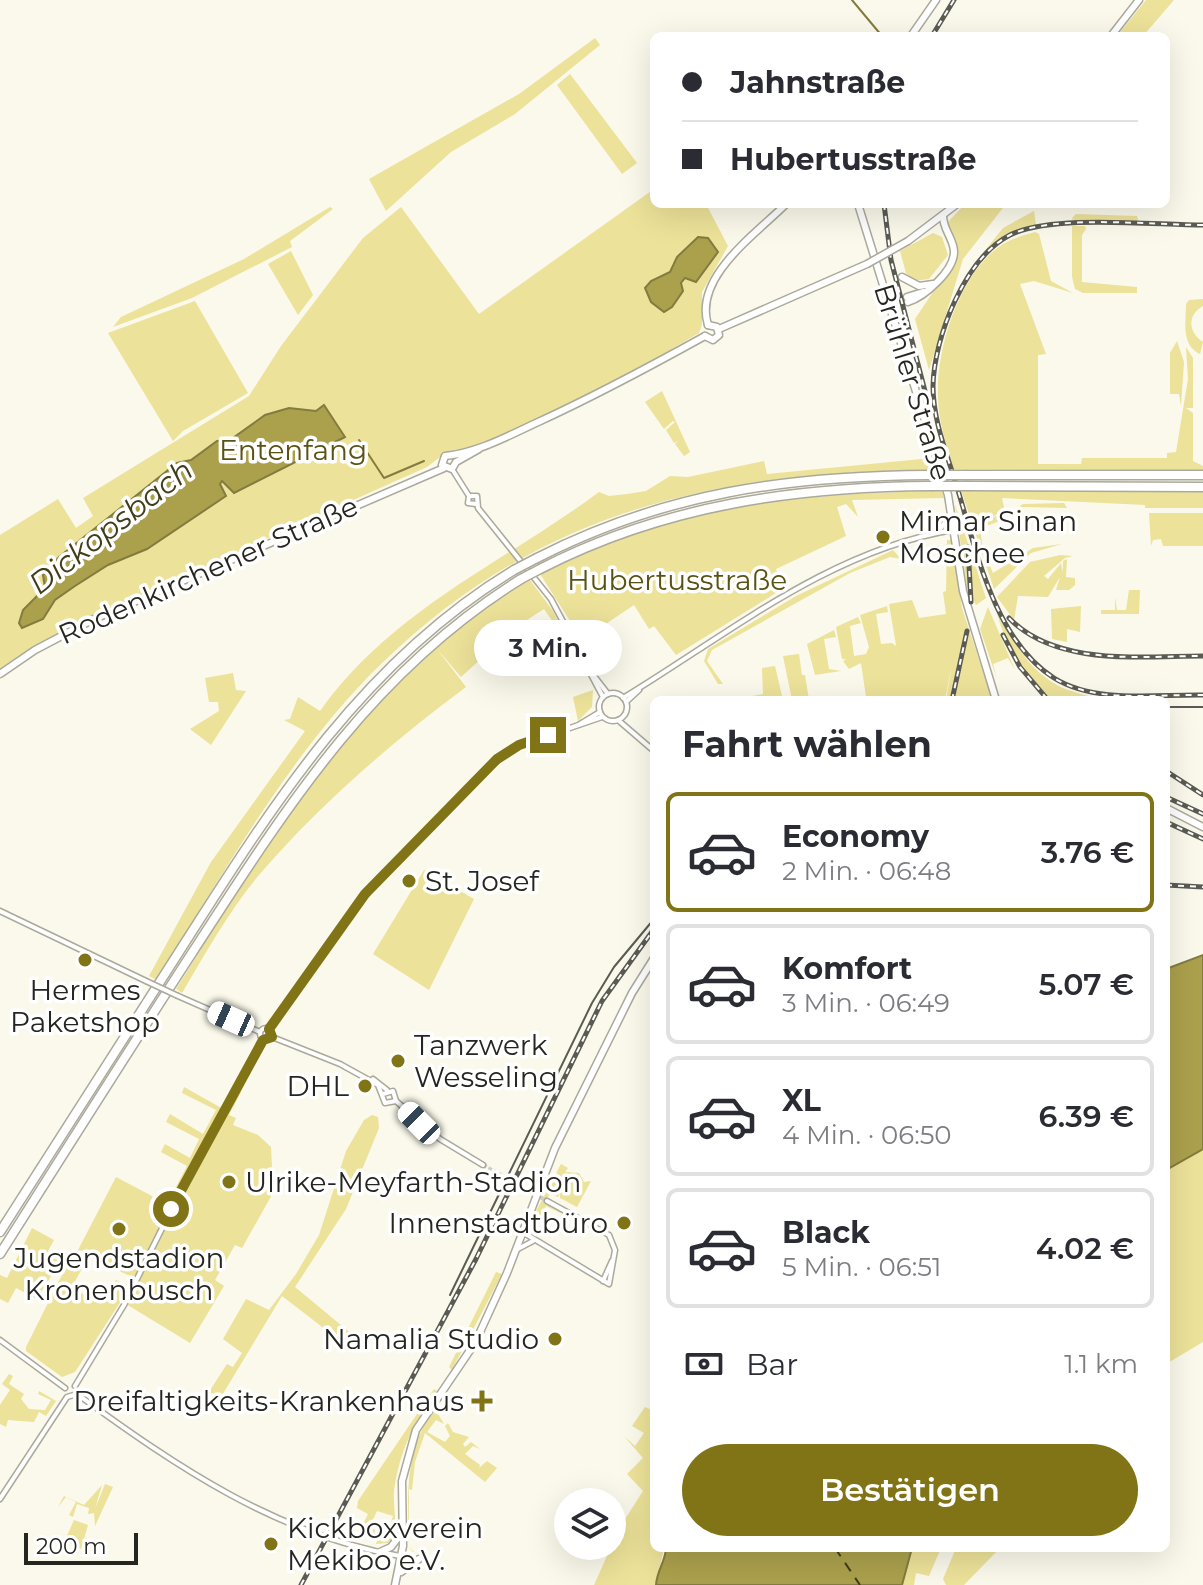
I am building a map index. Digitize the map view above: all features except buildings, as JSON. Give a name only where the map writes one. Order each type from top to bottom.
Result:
[{"type":"highway","points":[[0,1232],[244,851],[325,737],[409,647],[453,610],[514,570],[618,520],[697,497],[806,481],[929,475],[1203,475]]},
{"type":"highway","points":[[0,1254],[246,870],[336,742],[418,654],[461,619],[521,579],[621,532],[699,509],[807,491],[932,486],[1203,487]]},
{"type":"main road","points":[[914,32],[936,0]]},
{"type":"main road","points":[[1114,32],[1139,0]]},
{"type":"main road","points":[[705,336],[708,325],[706,303],[719,272],[782,208]]},
{"type":"main road","name":"Brühler Straße","points":[[859,208],[951,512],[963,591],[995,696]]},
{"type":"main road","points":[[708,325],[719,329],[867,264],[908,241],[952,208]]},
{"type":"main road","points":[[908,300],[927,291],[953,258],[954,248],[943,216]]},
{"type":"main road","points":[[926,229],[947,235]]},
{"type":"main road","points":[[902,277],[919,286],[933,284]]},
{"type":"main road","name":"Rodenkirchener Straße","points":[[0,674],[35,650],[92,620],[443,465],[454,463],[600,393],[705,336],[715,340],[719,329]]},
{"type":"main road","name":"Rodenkirchener Straße","points":[[443,465],[445,456],[454,463]]},
{"type":"main road","points":[[1170,810],[1203,827]]},
{"type":"main road","points":[[395,1585],[402,1556],[402,1481],[416,1430],[475,1343],[569,1118],[650,964]]},
{"type":"main road","points":[[380,1552],[395,1543],[403,1531]]},
{"type":"main road","points":[[399,1575],[419,1559]]},
{"type":"street","points":[[454,463],[469,496],[477,496],[476,504],[551,599],[589,671],[606,696],[624,700]]},
{"type":"street","points":[[940,530],[951,512]]},
{"type":"street","points":[[620,718],[624,700],[747,618],[818,578],[892,544],[954,527]]},
{"type":"street","points":[[940,530],[955,539]]},
{"type":"street","points":[[601,714],[606,696]]},
{"type":"street","points":[[0,911],[260,1032],[269,1029],[365,894],[467,788],[511,749],[575,727],[601,714],[620,718],[650,748]]},
{"type":"street","points":[[269,1029],[272,1037]]},
{"type":"street","points":[[260,1032],[263,1040]]},
{"type":"street","points":[[402,1556],[302,1531],[258,1512],[77,1394],[75,1386],[124,1305],[191,1170],[263,1040],[272,1037],[369,1079],[385,1092],[395,1093],[396,1101],[440,1139],[483,1165]]},
{"type":"street","points":[[385,1092],[386,1104],[396,1101]]},
{"type":"street","points":[[522,1231],[609,1284],[615,1253],[612,1240],[604,1231],[547,1201]]},
{"type":"street","points":[[515,1251],[536,1241]]},
{"type":"street","points":[[603,1281],[615,1253]]},
{"type":"street","points":[[0,1340],[65,1388],[67,1397]]},
{"type":"street","points":[[65,1388],[75,1386]]},
{"type":"street","points":[[0,1499],[67,1397],[77,1394]]},
{"type":"green space","points":[[1146,0],[1174,0],[1146,32],[1120,32]]},
{"type":"green space","points":[[595,38],[600,45],[515,114],[451,152],[386,211],[369,179],[519,94]]},
{"type":"green space","points":[[570,74],[637,163],[622,174],[557,85]]},
{"type":"green space","name":"Entenfang","points":[[650,192],[650,208],[708,208],[728,246],[702,292],[699,333],[600,391],[477,446],[448,451],[427,467],[79,623],[0,672],[0,535],[58,499],[76,528],[93,516],[83,498],[249,396],[281,346],[363,238],[401,207],[479,314]],"holes":[[[697,237],[700,275],[696,281],[685,278],[680,283],[683,291],[664,312],[651,302],[646,288],[669,272]]]},
{"type":"green space","points":[[330,207],[333,209],[290,241],[292,247],[192,298],[113,327],[121,317],[244,259]]},
{"type":"green space","points":[[961,208],[1003,208],[963,259],[929,370],[915,319],[957,256],[948,222]]},
{"type":"green space","points":[[1034,211],[1036,225],[1007,234],[983,253],[1003,228]]},
{"type":"green space","points":[[1076,214],[1137,216],[1139,223],[1074,222],[1073,218],[1072,223],[1072,218]]},
{"type":"green space","points":[[1072,226],[1085,226],[1086,229],[1082,235],[1082,282],[1137,287],[1137,293],[1083,293],[1075,289],[1072,277]]},
{"type":"green space","points":[[1035,232],[1039,234],[1051,281],[1073,293],[1034,281],[1020,284],[1046,354],[1038,355],[1038,464],[1081,464],[1082,458],[1167,458],[1167,453],[1176,452],[1188,379],[1186,347],[1193,358],[1193,408],[1186,408],[1193,413],[1193,461],[1203,466],[1203,470],[953,469],[938,405],[941,358],[952,316],[960,297],[983,262],[1005,243]]},
{"type":"green space","points":[[933,233],[942,237],[948,255],[929,279],[914,281],[906,273],[900,251]]},
{"type":"green space","points":[[291,251],[313,295],[298,315],[268,264]]},
{"type":"green space","points":[[1203,299],[1203,306],[1194,314],[1191,324],[1194,333],[1203,342],[1200,354],[1187,339],[1186,304],[1189,300]]},
{"type":"green space","points":[[195,301],[248,393],[183,431],[173,441],[108,333]]},
{"type":"green space","points":[[1177,341],[1184,362],[1181,406],[1179,394],[1170,394],[1170,353]]},
{"type":"green space","points":[[662,391],[690,452],[684,456],[675,444],[678,441],[674,443],[666,430],[675,422],[664,429],[645,402]]},
{"type":"green space","points":[[932,458],[933,470],[778,479],[705,491],[635,510],[568,535],[503,569],[441,612],[380,665],[347,699],[287,775],[157,980],[149,976],[211,862],[305,731],[284,720],[290,719],[298,697],[320,711],[349,675],[381,644],[450,590],[599,492],[609,496],[646,491],[670,476],[688,477],[764,461],[767,474]]},
{"type":"green space","points":[[961,490],[1203,492],[1203,508],[1145,508],[1145,505],[1002,498],[1005,512],[982,520],[1011,512],[1023,504],[1064,503],[1067,508],[1022,507],[1021,514],[980,528],[983,550],[993,573],[1033,548],[1062,544],[1031,553],[994,589]]},
{"type":"green space","name":"Hubertusstraße","points":[[942,491],[944,498],[852,500],[858,517],[846,504],[837,507],[846,536],[776,569],[784,588],[676,655],[654,626],[649,629],[634,605],[586,637],[579,635],[540,574],[630,534],[715,511],[801,498]]},
{"type":"green space","points":[[955,504],[986,598],[976,605],[967,587]]},
{"type":"green space","points":[[1149,513],[1203,513],[1203,546],[1163,546],[1161,539],[1153,540],[1151,546]]},
{"type":"green space","points":[[947,540],[952,540],[962,608],[991,696],[947,696],[952,664],[946,696],[866,696],[861,663],[849,669],[843,661],[846,659],[842,659],[836,627],[858,617],[861,623],[850,626],[854,656],[866,654],[869,647],[860,615],[887,606],[888,612],[876,614],[881,644],[892,643],[896,646],[903,687],[889,604],[912,600],[919,618],[946,614],[943,592],[946,591]]},
{"type":"green space","points":[[893,550],[901,559],[890,557],[850,573],[712,650],[707,661],[723,684],[718,684],[704,661],[708,649],[796,596]]},
{"type":"green space","points":[[1060,555],[1073,556],[1065,558],[1044,576],[1048,579],[1061,563],[1063,572],[1063,561],[1067,559],[1066,577],[1075,578],[1075,585],[1069,590],[1056,590],[1060,577],[1048,597],[1018,596],[1014,620],[997,597],[1030,562]]},
{"type":"green space","points":[[530,580],[553,611],[571,648],[561,654],[570,647],[544,609],[516,627],[461,677],[437,649],[466,687],[384,752],[282,849],[248,889],[218,932],[182,993],[176,989],[288,817],[372,710],[420,662],[472,618]]},
{"type":"green space","points":[[1129,590],[1140,590],[1139,614],[1101,614],[1101,610],[1115,610],[1115,597],[1117,610],[1126,610]]},
{"type":"green space","points":[[995,600],[1012,636],[1035,668],[1057,685],[1088,696],[1047,696],[1014,654],[997,614]]},
{"type":"green space","points":[[1081,606],[1080,632],[1067,629],[1067,642],[1052,639],[1051,609]]},
{"type":"green space","points":[[988,607],[1015,670],[1008,658],[993,664],[997,679],[980,629]]},
{"type":"green space","points":[[834,630],[836,637],[824,639],[829,669],[841,671],[815,675],[807,644]]},
{"type":"green space","points":[[799,654],[808,696],[791,696],[783,656]]},
{"type":"green space","points":[[775,666],[782,696],[752,696],[763,694],[762,668]]},
{"type":"green space","points":[[233,673],[236,690],[246,691],[211,745],[190,729],[219,711],[218,702],[209,702],[205,678]]},
{"type":"green space","points":[[593,690],[592,707],[578,721],[573,697]]},
{"type":"green space","points":[[424,870],[474,899],[429,990],[373,954]]},
{"type":"green space","points":[[1203,1052],[1203,1342],[1170,1362],[1170,1068]]},
{"type":"green space","points":[[184,1087],[225,1110],[236,1090],[241,1092],[229,1115],[236,1118],[233,1125],[258,1135],[271,1147],[272,1167],[262,1186],[274,1191],[242,1248],[235,1245],[215,1280],[224,1286],[190,1343],[121,1301],[75,1372],[62,1377],[26,1351],[26,1347],[71,1257],[85,1263],[73,1285],[74,1289],[98,1302],[100,1298],[113,1304],[115,1299],[108,1295],[116,1280],[129,1285],[132,1277],[88,1256],[88,1252],[78,1250],[116,1177],[167,1204],[187,1166],[161,1152],[165,1144],[190,1158],[199,1139],[166,1122],[170,1114],[203,1134],[216,1110],[182,1093]]},
{"type":"green space","points":[[372,1115],[378,1117],[379,1128],[346,1209],[295,1287],[359,1340],[352,1350],[282,1296],[221,1397],[209,1392],[227,1364],[233,1367],[242,1353],[223,1339],[246,1299],[269,1310],[296,1274],[319,1235],[346,1151],[364,1120]]},
{"type":"green space","points":[[561,1164],[568,1168],[565,1172],[579,1173],[584,1182],[591,1181],[577,1207],[560,1198],[560,1194],[558,1197],[550,1194],[544,1203],[593,1229],[546,1206],[532,1234],[533,1217]]},
{"type":"green space","points":[[32,1228],[54,1240],[48,1251],[59,1263],[37,1299],[16,1288],[8,1303],[0,1299],[0,1275],[7,1278]]},
{"type":"green space","points":[[496,1272],[502,1274],[452,1370],[449,1367]]},
{"type":"green space","points":[[9,1374],[13,1376],[9,1384],[24,1394],[21,1399],[29,1409],[45,1410],[51,1400],[38,1394],[39,1391],[56,1401],[46,1416],[39,1412],[34,1422],[8,1420],[6,1427],[0,1424],[0,1405],[10,1390],[2,1384]]},
{"type":"green space","points":[[434,1389],[437,1391],[421,1414],[400,1464],[394,1491],[394,1536],[388,1543],[376,1544],[378,1538],[386,1538],[393,1516],[377,1511],[369,1528],[375,1530],[374,1535],[361,1528],[368,1514],[357,1508],[358,1501]]},
{"type":"green space","points":[[645,1407],[650,1409],[650,1552],[663,1552],[656,1585],[594,1585],[605,1560],[626,1560],[626,1518],[643,1491],[627,1474],[643,1458],[624,1436],[635,1446],[644,1433],[632,1426]]},
{"type":"green space","points":[[435,1409],[444,1424],[436,1420],[427,1432],[445,1442],[450,1436],[445,1426],[448,1423],[453,1432],[469,1437],[463,1444],[465,1447],[471,1442],[480,1449],[473,1446],[465,1454],[480,1465],[479,1468],[487,1461],[497,1468],[485,1482],[425,1433],[415,1462],[412,1490],[409,1489],[409,1546],[408,1492],[412,1457],[425,1424]]},
{"type":"green space","points":[[105,1484],[113,1487],[95,1526],[94,1513],[88,1514],[89,1508],[77,1504],[73,1517],[69,1515],[76,1502],[66,1497],[58,1507],[64,1496],[84,1505],[102,1485],[95,1509]]},
{"type":"green space","points":[[74,1520],[88,1525],[81,1549],[65,1540]]},
{"type":"green space","points":[[788,1552],[939,1552],[929,1576],[916,1573],[914,1585],[809,1585]]},
{"type":"green space","points":[[954,1552],[996,1552],[964,1585],[946,1585],[943,1579]]},
{"type":"water","points":[[698,237],[708,238],[718,252],[696,282],[685,278],[681,283],[683,291],[672,307],[664,312],[651,302],[645,288],[651,281],[670,272],[677,257]]},
{"type":"water","points":[[324,405],[345,437],[234,493],[222,481],[220,484],[226,496],[147,549],[108,565],[75,586],[55,600],[43,619],[22,628],[19,623],[23,610],[45,588],[43,575],[59,557],[177,463],[191,460],[217,441],[230,440],[265,415],[289,408],[316,411]]},
{"type":"water","points":[[1203,955],[1203,1149],[1170,1168],[1170,967]]},
{"type":"water","points":[[665,1552],[911,1552],[902,1585],[656,1585]]},
{"type":"waterway","points":[[852,0],[879,32]]},
{"type":"waterway","name":"Dickopsbach","points":[[359,440],[384,478],[424,461]]},
{"type":"ferry route","points":[[838,1552],[860,1585]]},
{"type":"tunnel","points":[[483,1165],[547,1201]]},
{"type":"tram line","points":[[1170,707],[1203,707]]},
{"type":"tram line","points":[[450,1295],[592,1003],[614,967],[650,924]]},
{"type":"railway","points":[[934,32],[954,0]]},
{"type":"railway","points":[[884,208],[891,260],[927,399]]},
{"type":"railway","points":[[1203,225],[1076,223],[1028,229],[1010,235],[979,261],[955,301],[939,345],[933,386],[941,437],[980,565],[1002,617],[1033,661],[1070,686],[1107,695],[1203,695]]},
{"type":"railway","points":[[968,547],[971,602]]},
{"type":"railway","points":[[1009,618],[1028,634],[1075,652],[1127,657],[1203,656]]},
{"type":"railway","points":[[953,696],[967,631]]},
{"type":"railway","points":[[1003,635],[1020,667],[1045,696]]},
{"type":"railway","points":[[1170,774],[1203,795]]},
{"type":"railway","points":[[1170,799],[1203,814]]},
{"type":"railway","points":[[1170,824],[1203,839]]},
{"type":"railway","points":[[1170,885],[1203,887]]},
{"type":"railway","points":[[301,1585],[476,1259],[602,1001],[650,935]]},
{"type":"place","name":"Mimar Sinan Moschee","points":[[883,537]]},
{"type":"place","name":"St. Josef","points":[[409,881]]},
{"type":"place","name":"Hermes Paketshop","points":[[85,960]]},
{"type":"place","name":"Tanzwerk Wesseling","points":[[398,1061]]},
{"type":"place","name":"DHL","points":[[365,1086]]},
{"type":"place","name":"Ulrike-Meyfarth-Stadion","points":[[229,1182]]},
{"type":"place","name":"Innenstadtbüro","points":[[624,1223]]},
{"type":"place","name":"Jugendstadion Kronenbusch","points":[[119,1229]]},
{"type":"place","name":"Namalia Studio","points":[[555,1339]]},
{"type":"place","name":"Dreifaltigkeits-Krankenhaus","points":[[482,1401]]},
{"type":"place","name":"Kickboxverein Mekibo e.V.","points":[[271,1544]]},
{"type":"route","points":[[171,1209],[263,1040],[271,1039],[269,1029],[365,894],[497,759],[519,745],[548,735]]}]
